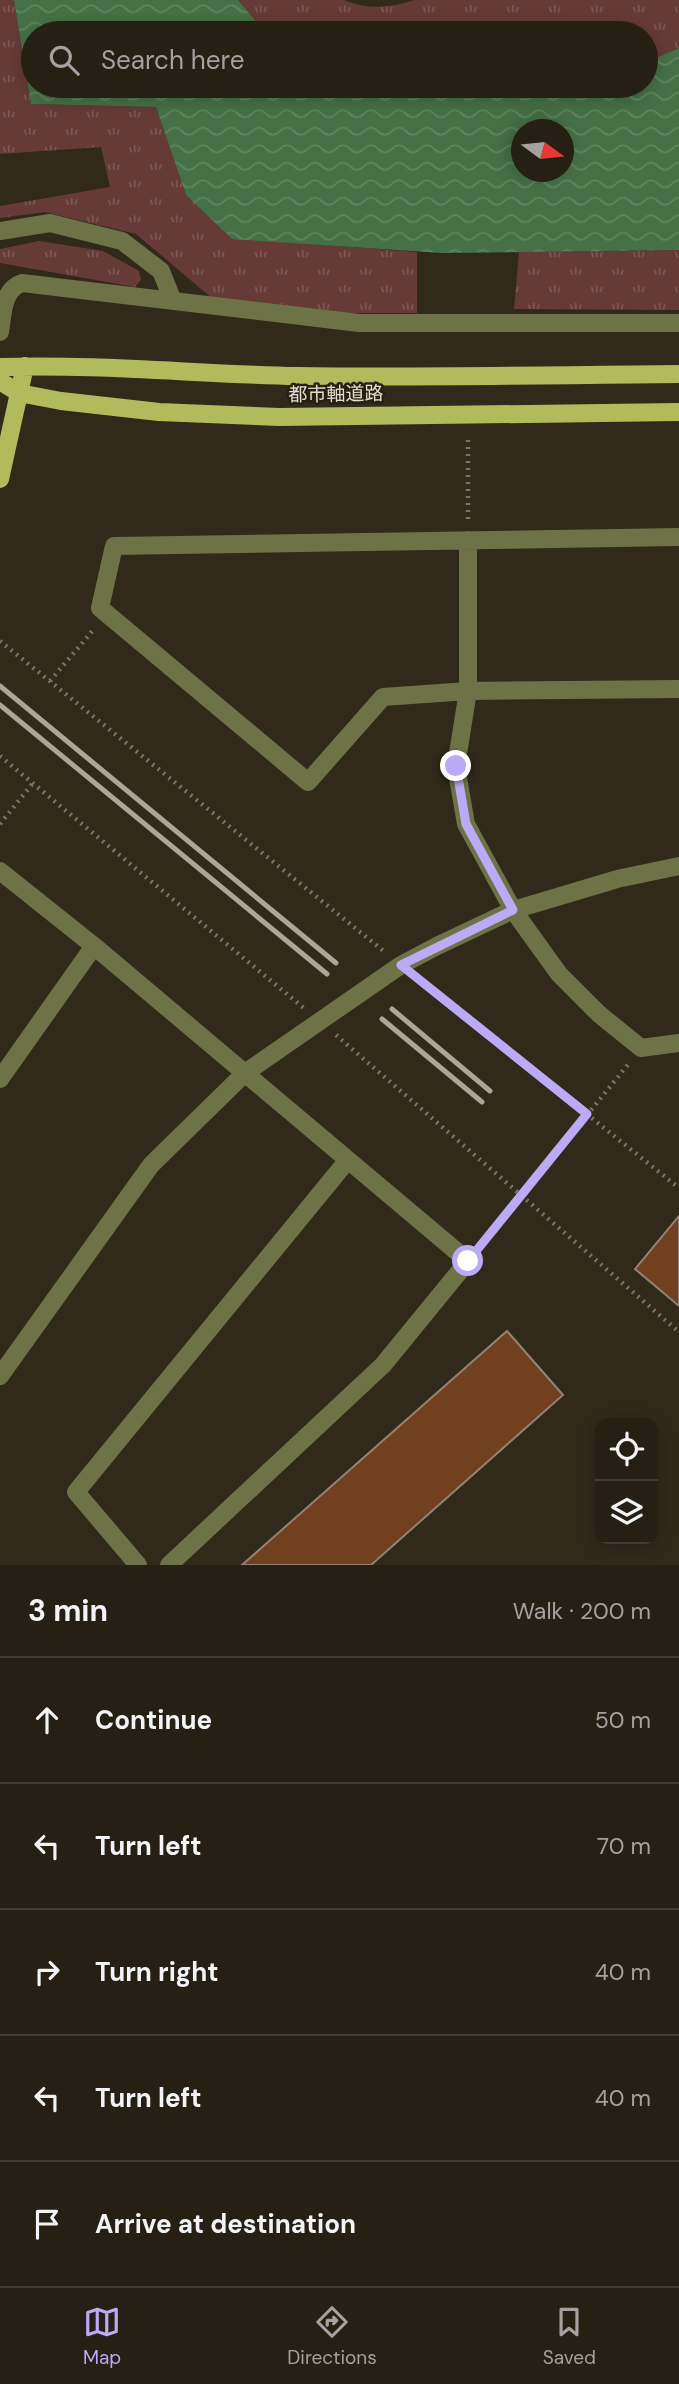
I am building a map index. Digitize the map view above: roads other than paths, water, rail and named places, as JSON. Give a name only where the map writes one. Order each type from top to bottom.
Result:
[{"type":"main road","name":"都市軸道路","points":[[0,367],[65,365],[174,372],[310,376],[679,374]]},
{"type":"main road","points":[[0,479],[25,366]]},
{"type":"main road","name":"都市軸道路","points":[[0,381],[19,393],[61,401],[159,412],[279,416],[679,412]]},
{"type":"street","points":[[0,230],[50,223],[122,241],[161,271],[173,301]]},
{"type":"street","points":[[0,332],[8,293],[14,285],[22,283],[359,323],[679,323]]},
{"type":"street","points":[[679,537],[114,545],[100,608],[308,782],[383,697],[468,691],[679,689]]},
{"type":"street","points":[[468,540],[468,691],[456,766],[466,824],[513,910],[559,974],[599,1014],[641,1048],[679,1043]]},
{"type":"street","points":[[0,1376],[151,1165],[245,1073],[401,965],[513,910],[617,879],[679,866]]},
{"type":"street","points":[[0,871],[94,946],[468,1261],[383,1365],[169,1565]]},
{"type":"street","points":[[0,1079],[94,946]]},
{"type":"street","points":[[138,1565],[76,1492],[347,1161]]},
{"type":"water","points":[[14,0],[238,0],[256,21],[21,21],[21,43]]},
{"type":"water","points":[[679,48],[679,250],[442,253],[232,239],[186,195],[156,107],[31,104],[30,98],[658,98],[658,57]]},
{"type":"railway","points":[[0,686],[336,963]]},
{"type":"railway","points":[[0,705],[327,974]]},
{"type":"railway","points":[[392,1009],[490,1091]]},
{"type":"railway","points":[[382,1019],[482,1102]]}]
